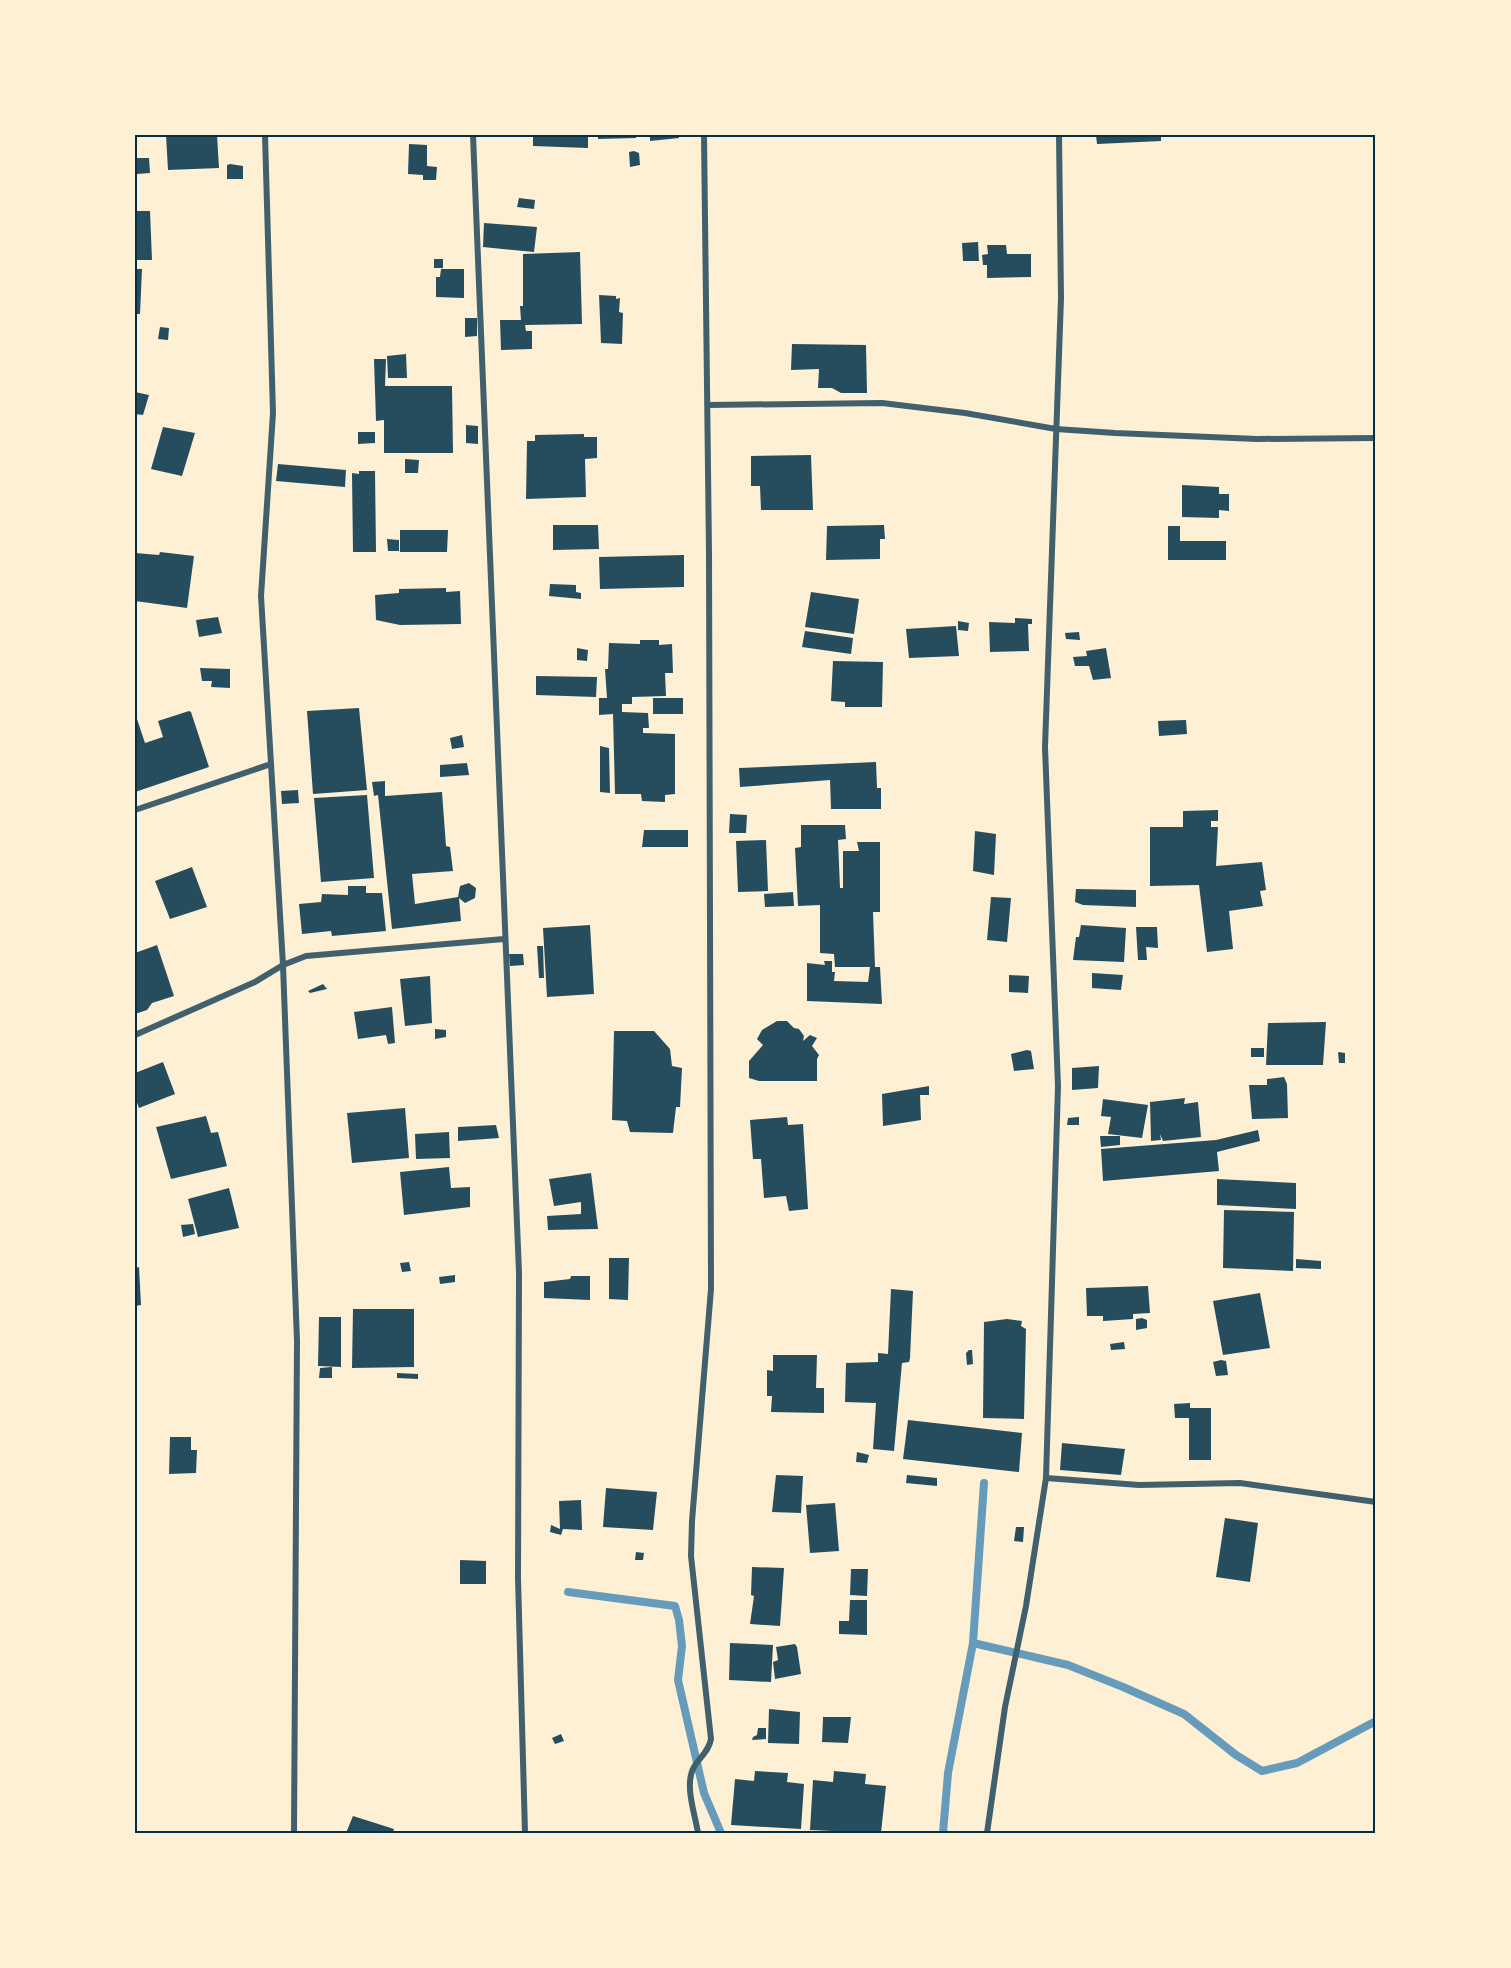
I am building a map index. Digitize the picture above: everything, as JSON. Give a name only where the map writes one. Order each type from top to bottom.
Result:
[{"type":"street","points":[[265,135],[273,413],[261,596],[283,964],[297,1341],[294,1833]]},
{"type":"street","points":[[473,135],[519,1273],[518,1578],[525,1833]]},
{"type":"street","points":[[698,1833],[690,1786],[691,1775],[710,1746],[711,1739],[692,1556],[692,1521],[711,1288],[708,405],[704,135]]},
{"type":"street","points":[[987,1833],[1005,1707],[1026,1606],[1046,1478],[1058,1086],[1045,747],[1061,298],[1059,135]]},
{"type":"street","points":[[708,405],[882,403],[965,413],[1056,429],[1257,440],[1376,438]]},
{"type":"street","points":[[135,810],[271,764]]},
{"type":"street","points":[[135,1035],[255,982],[283,964],[306,956],[504,939]]},
{"type":"street","points":[[1046,1478],[1139,1485],[1240,1483],[1376,1502]]},
{"type":"building","points":[[166,135],[217,135],[219,168],[168,170]]},
{"type":"building","points":[[533,135],[588,135],[588,148],[533,146]]},
{"type":"building","points":[[598,135],[636,135],[636,138],[598,139]]},
{"type":"building","points":[[650,135],[679,135],[679,138],[650,141]]},
{"type":"building","points":[[1096,135],[1161,135],[1161,141],[1097,144]]},
{"type":"building","points":[[409,144],[427,145],[427,166],[437,167],[436,180],[423,180],[423,175],[408,174]]},
{"type":"building","points":[[629,152],[639,153],[640,165],[630,167]]},
{"type":"building","points":[[136,158],[149,158],[150,173],[137,174]]},
{"type":"building","points":[[227,165],[243,166],[243,179],[227,179]]},
{"type":"building","points":[[519,198],[535,200],[534,209],[517,207]]},
{"type":"building","points":[[135,211],[150,211],[152,260],[135,260]]},
{"type":"building","points":[[484,223],[537,227],[534,252],[483,247]]},
{"type":"building","points":[[978,242],[979,261],[963,261],[962,243]]},
{"type":"building","points":[[987,245],[1006,245],[1007,254],[1031,254],[1031,277],[987,278],[987,265],[983,265],[982,255],[988,254]]},
{"type":"building","points":[[580,252],[582,324],[525,325],[526,331],[532,331],[532,349],[501,350],[500,320],[521,320],[523,254]]},
{"type":"building","points":[[434,259],[443,259],[443,268],[434,268]]},
{"type":"building","points":[[135,269],[142,269],[140,314],[135,314]]},
{"type":"building","points":[[441,269],[464,269],[464,298],[436,297],[436,277],[440,277]]},
{"type":"building","points":[[599,295],[620,298],[619,312],[623,313],[622,344],[601,343]]},
{"type":"building","points":[[465,318],[477,318],[477,336],[465,337]]},
{"type":"building","points":[[160,327],[169,328],[168,340],[158,339]]},
{"type":"building","points":[[792,344],[866,345],[867,393],[841,393],[832,388],[818,388],[819,369],[791,370]]},
{"type":"building","points":[[406,354],[407,378],[388,378],[387,356]]},
{"type":"building","points":[[374,359],[386,359],[385,386],[452,386],[453,453],[384,453],[384,420],[376,421]]},
{"type":"building","points":[[135,392],[149,395],[143,415],[135,414]]},
{"type":"building","points":[[466,425],[478,426],[478,444],[466,443]]},
{"type":"building","points":[[163,427],[195,433],[182,476],[151,469]]},
{"type":"building","points":[[358,432],[375,432],[375,443],[358,444]]},
{"type":"building","points":[[584,434],[584,437],[597,437],[597,458],[585,459],[586,497],[526,499],[527,441],[535,441],[535,435]]},
{"type":"building","points":[[811,455],[813,510],[761,510],[760,486],[751,486],[751,456]]},
{"type":"building","points":[[405,459],[419,460],[418,473],[405,473]]},
{"type":"building","points":[[278,464],[346,470],[345,487],[276,481]]},
{"type":"building","points":[[359,471],[375,471],[376,552],[353,552],[352,473],[359,474]]},
{"type":"building","points":[[1182,485],[1219,487],[1219,494],[1229,494],[1229,511],[1219,510],[1219,518],[1182,517]]},
{"type":"building","points":[[553,525],[598,525],[599,549],[553,550]]},
{"type":"building","points":[[884,525],[885,539],[880,539],[880,559],[826,560],[827,526]]},
{"type":"building","points":[[1168,526],[1180,526],[1180,541],[1226,541],[1226,560],[1168,560]]},
{"type":"building","points":[[400,530],[448,530],[447,552],[400,552]]},
{"type":"building","points":[[387,539],[399,540],[399,551],[388,551]]},
{"type":"building","points":[[160,552],[194,556],[187,608],[135,601],[135,553],[159,555]]},
{"type":"building","points":[[684,555],[684,587],[600,589],[599,557]]},
{"type":"building","points":[[550,584],[576,585],[576,592],[581,593],[581,599],[549,596]]},
{"type":"building","points":[[446,588],[446,592],[460,591],[461,624],[400,625],[376,620],[375,595],[399,593],[399,589]]},
{"type":"building","points":[[811,592],[859,599],[854,634],[805,627]]},
{"type":"building","points":[[218,617],[222,633],[199,637],[196,620]]},
{"type":"building","points":[[1015,618],[1032,619],[1032,624],[1028,624],[1029,651],[990,652],[989,622],[1015,623]]},
{"type":"building","points":[[958,621],[969,623],[968,631],[958,630]]},
{"type":"building","points":[[956,626],[959,656],[909,658],[906,629]]},
{"type":"building","points":[[805,631],[853,638],[851,654],[802,647]]},
{"type":"building","points":[[1079,632],[1080,640],[1066,639],[1065,633]]},
{"type":"building","points":[[640,640],[659,640],[659,645],[672,644],[673,673],[665,673],[666,696],[632,697],[632,704],[622,704],[622,712],[648,713],[649,728],[643,728],[643,733],[675,734],[675,794],[665,795],[665,802],[642,801],[641,794],[615,794],[613,714],[599,715],[599,698],[607,698],[605,669],[608,669],[609,643],[640,644]]},
{"type":"building","points":[[577,648],[588,650],[587,661],[577,660]]},
{"type":"building","points":[[1106,648],[1111,678],[1093,680],[1089,666],[1075,666],[1073,657],[1087,656],[1086,651]]},
{"type":"building","points":[[833,661],[883,662],[882,707],[845,707],[845,702],[831,701]]},
{"type":"building","points":[[200,668],[230,669],[230,688],[211,687],[212,681],[202,681]]},
{"type":"building","points":[[536,676],[597,677],[596,697],[536,695]]},
{"type":"building","points":[[653,698],[683,698],[683,714],[653,714]]},
{"type":"building","points":[[359,708],[367,790],[313,794],[307,711]]},
{"type":"building","points":[[189,711],[209,767],[135,792],[135,713],[145,743],[163,737],[158,721]]},
{"type":"building","points":[[1186,720],[1187,734],[1159,736],[1158,721]]},
{"type":"building","points":[[462,735],[464,747],[452,749],[450,738]]},
{"type":"building","points":[[600,746],[609,748],[610,793],[600,792]]},
{"type":"building","points":[[876,762],[877,788],[881,788],[881,809],[831,809],[830,780],[740,787],[739,768]]},
{"type":"building","points":[[467,763],[469,775],[440,777],[440,765]]},
{"type":"building","points":[[385,781],[385,796],[442,792],[446,846],[450,847],[453,871],[412,874],[415,904],[458,897],[460,886],[469,883],[476,888],[475,898],[465,903],[459,898],[461,921],[392,929],[378,795],[374,796],[372,782]]},
{"type":"building","points":[[298,790],[299,803],[282,804],[281,791]]},
{"type":"building","points":[[367,795],[374,878],[321,882],[314,798]]},
{"type":"building","points":[[1218,810],[1218,821],[1211,821],[1211,827],[1218,827],[1216,866],[1262,862],[1266,890],[1260,891],[1263,906],[1229,911],[1233,949],[1207,952],[1199,885],[1150,886],[1150,827],[1183,827],[1183,811]]},
{"type":"building","points":[[730,814],[747,815],[746,833],[729,833]]},
{"type":"building","points":[[801,825],[845,825],[846,839],[838,840],[840,888],[843,888],[843,851],[859,851],[857,842],[880,842],[880,912],[873,912],[875,967],[880,967],[882,1004],[807,1001],[807,963],[825,965],[824,961],[832,961],[832,972],[835,972],[834,981],[868,982],[870,967],[835,967],[834,954],[820,953],[820,905],[798,906],[795,848],[801,847]]},
{"type":"building","points":[[644,830],[688,830],[688,847],[642,847]]},
{"type":"building","points":[[975,831],[996,834],[994,875],[973,871]]},
{"type":"building","points":[[766,840],[768,891],[738,892],[736,841]]},
{"type":"building","points":[[192,867],[207,907],[170,919],[155,881]]},
{"type":"building","points":[[348,886],[366,886],[366,893],[382,893],[386,931],[332,936],[331,931],[302,934],[299,904],[321,902],[322,894],[348,895]]},
{"type":"building","points":[[1076,889],[1136,890],[1136,907],[1083,905],[1075,902]]},
{"type":"building","points":[[793,892],[794,906],[765,907],[764,894]]},
{"type":"building","points":[[991,897],[1011,898],[1007,942],[987,940]]},
{"type":"building","points":[[590,925],[594,994],[547,997],[543,928]]},
{"type":"building","points":[[1081,925],[1126,928],[1124,962],[1073,960],[1076,937],[1079,937]]},
{"type":"building","points":[[1136,927],[1157,927],[1158,948],[1146,947],[1147,960],[1138,960]]},
{"type":"building","points":[[157,945],[174,996],[152,1003],[147,1010],[135,1014],[135,953]]},
{"type":"building","points":[[537,946],[543,946],[544,978],[539,978]]},
{"type":"building","points":[[509,954],[523,954],[524,965],[510,966]]},
{"type":"building","points":[[1092,973],[1123,975],[1121,990],[1092,988]]},
{"type":"building","points":[[1009,975],[1029,976],[1028,993],[1009,992]]},
{"type":"building","points":[[430,976],[432,1023],[405,1026],[400,979]]},
{"type":"building","points":[[323,984],[327,989],[310,993],[308,991]]},
{"type":"building","points":[[392,1007],[395,1043],[388,1044],[386,1035],[358,1039],[354,1012]]},
{"type":"building","points":[[777,1021],[787,1021],[794,1028],[799,1029],[804,1036],[803,1041],[810,1035],[817,1038],[812,1046],[819,1055],[817,1081],[759,1081],[749,1078],[749,1061],[763,1045],[757,1039],[762,1030]]},
{"type":"building","points":[[1326,1022],[1323,1065],[1266,1065],[1268,1023]]},
{"type":"building","points":[[435,1029],[446,1030],[446,1037],[435,1039]]},
{"type":"building","points":[[614,1031],[654,1031],[670,1049],[672,1066],[682,1068],[680,1107],[676,1107],[673,1133],[630,1132],[627,1121],[612,1120]]},
{"type":"building","points":[[1251,1048],[1264,1048],[1264,1057],[1251,1057]]},
{"type":"building","points":[[1031,1051],[1034,1069],[1014,1071],[1011,1054]]},
{"type":"building","points":[[1338,1052],[1345,1053],[1345,1063],[1339,1063]]},
{"type":"building","points":[[163,1062],[175,1094],[139,1108],[135,1097],[135,1073]]},
{"type":"building","points":[[1099,1066],[1098,1088],[1072,1090],[1072,1068]]},
{"type":"building","points":[[1284,1077],[1287,1084],[1288,1118],[1252,1119],[1249,1085],[1267,1085],[1267,1079]]},
{"type":"building","points":[[929,1086],[929,1095],[920,1095],[921,1120],[883,1126],[882,1094]]},
{"type":"building","points":[[1185,1098],[1184,1104],[1198,1102],[1201,1137],[1163,1141],[1160,1134],[1161,1140],[1151,1141],[1150,1102]]},
{"type":"building","points":[[1103,1099],[1148,1105],[1142,1138],[1108,1134],[1111,1117],[1101,1116]]},
{"type":"building","points":[[405,1108],[409,1158],[352,1163],[347,1113]]},
{"type":"building","points":[[206,1116],[211,1133],[218,1132],[227,1166],[171,1179],[156,1127]]},
{"type":"building","points":[[787,1117],[788,1125],[803,1124],[808,1209],[789,1211],[786,1196],[764,1198],[761,1159],[753,1159],[750,1120]]},
{"type":"building","points":[[1079,1117],[1079,1125],[1067,1125],[1068,1118]]},
{"type":"building","points":[[496,1125],[499,1138],[458,1141],[458,1127]]},
{"type":"building","points":[[1258,1130],[1260,1141],[1217,1152],[1219,1171],[1103,1181],[1101,1149],[1216,1140]]},
{"type":"building","points":[[449,1132],[450,1158],[416,1159],[415,1134]]},
{"type":"building","points":[[1100,1136],[1120,1136],[1120,1145],[1101,1147]]},
{"type":"building","points":[[449,1167],[451,1188],[470,1187],[470,1207],[404,1215],[400,1172]]},
{"type":"building","points":[[591,1173],[598,1229],[548,1230],[547,1216],[581,1214],[581,1202],[554,1206],[549,1179]]},
{"type":"building","points":[[1217,1179],[1296,1183],[1296,1209],[1217,1205]]},
{"type":"building","points":[[229,1188],[239,1228],[198,1237],[188,1199]]},
{"type":"building","points":[[1224,1210],[1294,1212],[1293,1271],[1223,1268]]},
{"type":"building","points":[[193,1224],[195,1234],[183,1237],[181,1225]]},
{"type":"building","points":[[609,1258],[629,1258],[628,1300],[609,1299]]},
{"type":"building","points":[[1296,1259],[1321,1261],[1321,1269],[1296,1268]]},
{"type":"building","points":[[409,1262],[411,1271],[402,1272],[400,1263]]},
{"type":"building","points":[[139,1267],[141,1305],[135,1306],[135,1268]]},
{"type":"building","points":[[455,1275],[455,1282],[440,1284],[439,1277]]},
{"type":"building","points":[[571,1276],[590,1276],[590,1300],[544,1298],[544,1282],[570,1279]]},
{"type":"building","points":[[1148,1286],[1150,1313],[1133,1314],[1133,1319],[1103,1321],[1103,1316],[1087,1316],[1086,1288]]},
{"type":"building","points":[[891,1289],[913,1291],[910,1358],[909,1362],[902,1363],[894,1451],[873,1449],[876,1403],[845,1402],[846,1363],[878,1362],[878,1353],[888,1354]]},
{"type":"building","points":[[1260,1293],[1270,1348],[1223,1355],[1213,1301]]},
{"type":"building","points":[[353,1309],[414,1309],[414,1367],[352,1368]]},
{"type":"building","points":[[319,1317],[341,1317],[341,1367],[318,1366]]},
{"type":"building","points":[[1007,1319],[1022,1321],[1021,1326],[1026,1329],[1024,1419],[983,1418],[984,1322]]},
{"type":"building","points":[[1136,1319],[1147,1320],[1147,1328],[1136,1330]]},
{"type":"building","points":[[1124,1342],[1125,1349],[1111,1350],[1110,1344]]},
{"type":"building","points":[[972,1350],[973,1364],[967,1365],[966,1353]]},
{"type":"building","points":[[773,1355],[817,1355],[816,1388],[824,1388],[824,1413],[771,1412],[772,1396],[767,1396],[767,1370],[773,1371]]},
{"type":"building","points":[[1226,1361],[1228,1375],[1216,1376],[1213,1362]]},
{"type":"building","points":[[332,1367],[332,1378],[319,1378],[320,1368]]},
{"type":"building","points":[[397,1373],[418,1374],[418,1379],[397,1378]]},
{"type":"building","points":[[1190,1403],[1190,1408],[1211,1408],[1211,1460],[1189,1460],[1189,1418],[1175,1418],[1174,1404]]},
{"type":"building","points":[[908,1420],[1022,1433],[1019,1472],[903,1459]]},
{"type":"building","points":[[170,1437],[191,1437],[191,1450],[197,1450],[196,1473],[169,1474]]},
{"type":"building","points":[[1062,1443],[1125,1449],[1121,1475],[1060,1470]]},
{"type":"building","points":[[857,1452],[869,1455],[867,1463],[856,1462]]},
{"type":"building","points":[[776,1475],[803,1476],[801,1513],[772,1512]]},
{"type":"building","points":[[907,1475],[937,1478],[937,1486],[906,1483]]},
{"type":"building","points":[[606,1488],[657,1492],[653,1530],[603,1527]]},
{"type":"building","points":[[581,1500],[582,1530],[563,1529],[561,1535],[550,1532],[551,1525],[560,1529],[559,1501]]},
{"type":"building","points":[[835,1503],[839,1551],[810,1553],[806,1505]]},
{"type":"building","points":[[1225,1518],[1258,1523],[1250,1582],[1216,1577]]},
{"type":"building","points":[[1016,1527],[1024,1527],[1023,1542],[1014,1541]]},
{"type":"building","points":[[636,1552],[644,1553],[643,1560],[635,1560]]},
{"type":"building","points":[[460,1560],[486,1561],[486,1584],[460,1584]]},
{"type":"building","points":[[752,1567],[784,1568],[780,1626],[750,1624],[754,1596],[751,1595]]},
{"type":"building","points":[[851,1569],[868,1569],[867,1596],[850,1595]]},
{"type":"building","points":[[850,1600],[867,1600],[867,1635],[839,1634],[839,1621],[849,1621]]},
{"type":"building","points":[[730,1643],[773,1645],[771,1682],[729,1680]]},
{"type":"building","points":[[795,1644],[801,1674],[775,1679],[773,1662],[778,1660],[776,1647]]},
{"type":"building","points":[[769,1709],[800,1712],[799,1744],[768,1743]]},
{"type":"building","points":[[823,1717],[851,1717],[848,1743],[822,1742]]},
{"type":"building","points":[[758,1728],[766,1728],[766,1739],[752,1740],[757,1735]]},
{"type":"building","points":[[561,1734],[564,1741],[555,1744],[552,1738]]},
{"type":"building","points":[[755,1771],[788,1773],[787,1782],[804,1784],[801,1829],[731,1825],[735,1779],[754,1781]]},
{"type":"building","points":[[834,1771],[866,1774],[865,1784],[886,1786],[881,1833],[810,1830],[813,1780],[833,1782]]},
{"type":"building","points":[[353,1816],[394,1829],[393,1833],[346,1833]]},
{"type":"waterway","points":[[943,1833],[948,1773],[973,1643],[984,1483]]},
{"type":"waterway","points":[[568,1592],[675,1606],[682,1646],[678,1680],[704,1793],[721,1833]]},
{"type":"waterway","points":[[973,1643],[1068,1665],[1184,1714],[1236,1755],[1262,1771],[1297,1763],[1376,1721]]}]
